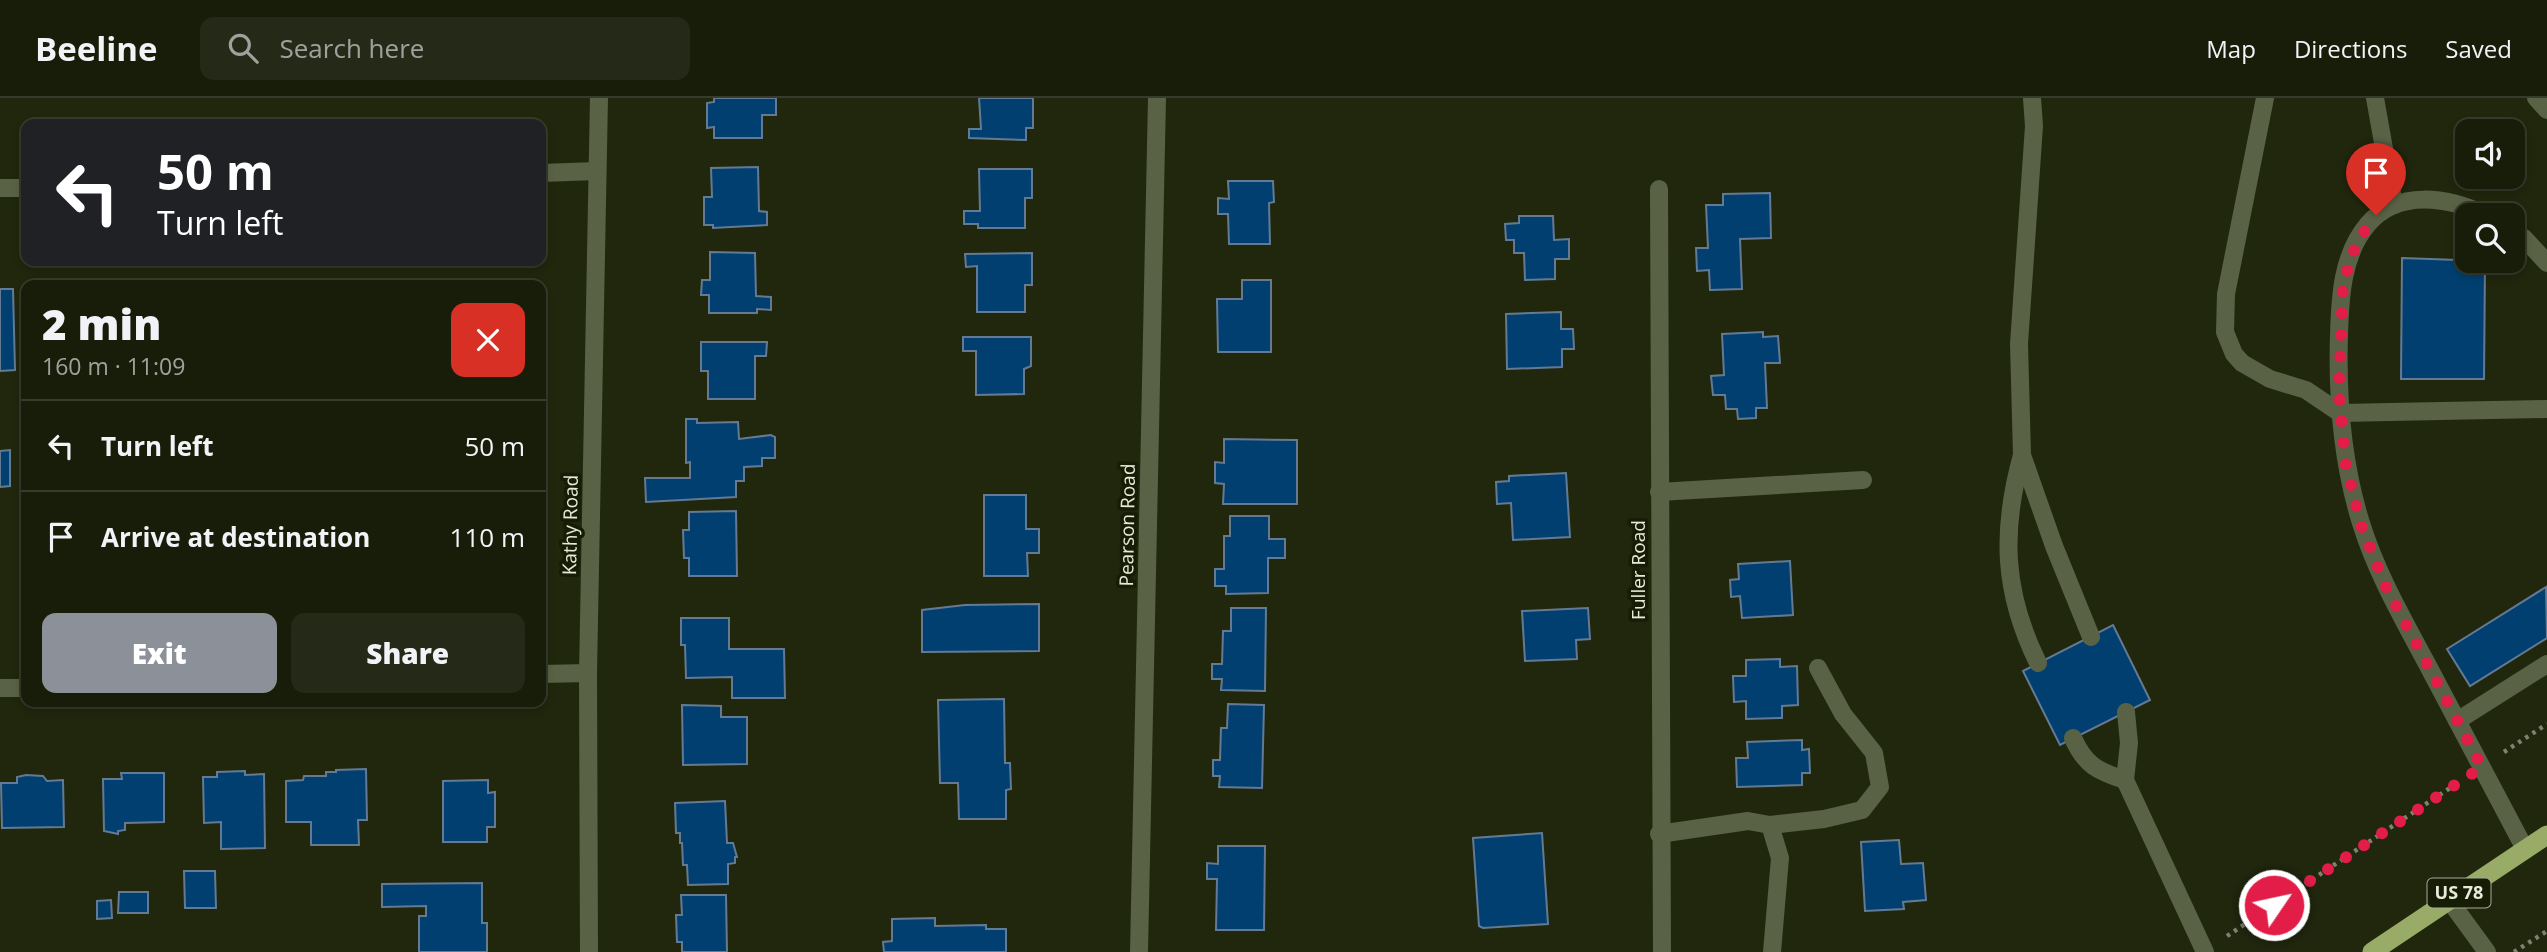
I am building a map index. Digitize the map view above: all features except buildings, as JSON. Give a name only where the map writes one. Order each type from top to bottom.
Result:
[{"type":"highway","name":"US 78","points":[[2372,952],[2547,835]]},
{"type":"street","name":"Kathy Road","points":[[589,952],[588,673],[599,98]]},
{"type":"street","name":"Pearson Road","points":[[1139,952],[1157,98]]},
{"type":"street","points":[[2032,98],[2034,125],[2019,344],[2022,455],[2091,637]]},
{"type":"street","points":[[2265,98],[2226,294],[2225,332],[2234,354],[2242,363],[2270,379],[2306,390],[2340,413],[2547,410]]},
{"type":"street","points":[[2375,98],[2394,205]]},
{"type":"street","points":[[2536,98],[2547,110]]},
{"type":"street","points":[[546,173],[597,171]]},
{"type":"street","points":[[0,188],[21,188]]},
{"type":"street","name":"Fuller Road","points":[[1659,189],[1659,834],[1662,952]]},
{"type":"street","points":[[2455,204],[2416,200],[2394,205],[2376,215],[2363,231],[2346,269],[2340,317],[2340,413],[2345,461],[2361,525],[2385,585],[2525,849]]},
{"type":"street","points":[[2525,239],[2547,263]]},
{"type":"street","points":[[2022,455],[2011,492],[2008,521],[2009,569],[2021,630],[2038,663]]},
{"type":"street","points":[[1660,492],[1863,480]]},
{"type":"street","points":[[2457,720],[2547,664]]},
{"type":"street","points":[[1659,834],[1748,821],[1770,825],[1824,819],[1862,810],[1880,787],[1874,753],[1843,714],[1818,668]]},
{"type":"street","points":[[546,674],[588,673]]},
{"type":"street","points":[[0,688],[21,688]]},
{"type":"street","points":[[2126,712],[2129,743],[2124,780],[2205,952]]},
{"type":"street","points":[[2073,738],[2081,758],[2095,768],[2124,780]]},
{"type":"street","points":[[1770,825],[1780,858],[1772,952]]},
{"type":"street","points":[[2449,900],[2487,952]]},
{"type":"path","points":[[2205,952],[2547,724]]},
{"type":"path","points":[[2514,952],[2547,931]]},
{"type":"route","points":[[2274,905],[2482,767],[2385,585],[2361,525],[2345,461],[2339,392],[2343,283],[2351,254],[2363,231],[2376,215]]}]
